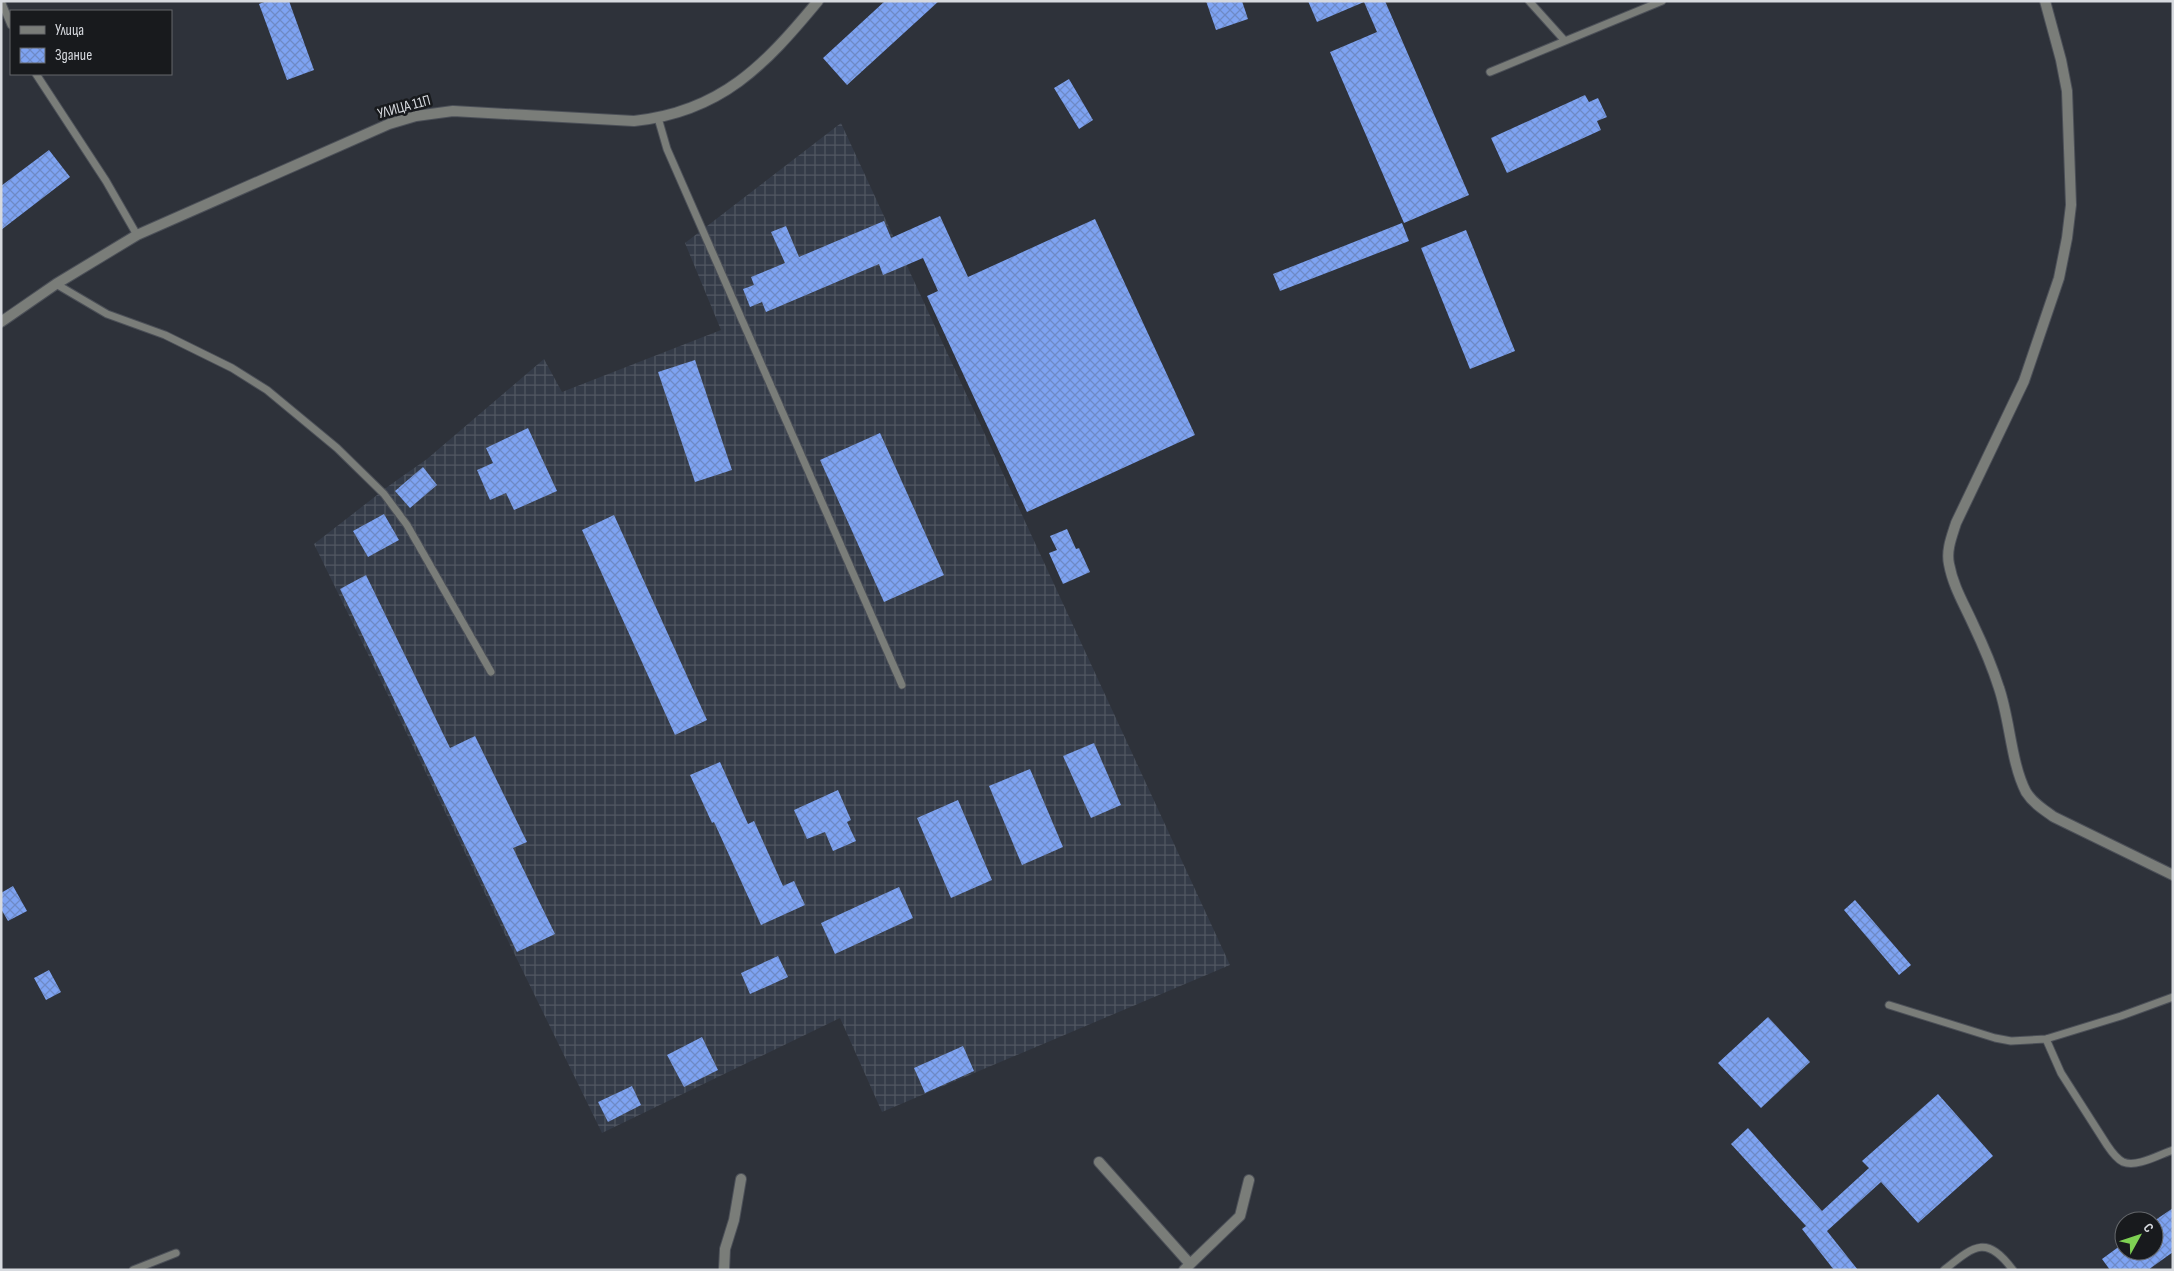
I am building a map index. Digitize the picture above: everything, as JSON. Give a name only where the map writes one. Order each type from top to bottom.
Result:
[{"type":"street","name":"УЛИЦА 11П","points":[[1,322],[56,284],[137,235],[389,124],[416,116],[453,111],[634,121],[658,118],[685,111],[713,99],[738,83],[790,35],[818,1]]},
{"type":"street","points":[[2045,1],[2067,91],[2071,204],[2067,238],[2060,278],[2037,346],[2024,381],[1956,523],[1948,546],[1948,561],[1953,583],[1974,625],[1999,687],[2006,710],[2019,773],[2027,793],[2038,806],[2054,818],[2173,875]]},
{"type":"street","points":[[1100,1162],[1187,1267],[1240,1216],[1249,1180]]},
{"type":"street","points":[[724,1270],[725,1249],[734,1220],[741,1179]]},
{"type":"lane","points":[[1,1],[10,24]]},
{"type":"lane","points":[[1529,1],[1565,41]]},
{"type":"lane","points":[[1490,72],[1662,1]]},
{"type":"lane","points":[[37,75],[106,181],[137,235]]},
{"type":"lane","points":[[658,118],[667,149],[902,685]]},
{"type":"lane","points":[[56,284],[107,314],[165,335],[232,368],[267,390],[337,448],[384,494],[407,525],[491,672]]},
{"type":"lane","points":[[1889,1005],[1994,1038],[2011,1041],[2046,1039],[2121,1016],[2173,997]]},
{"type":"lane","points":[[2046,1039],[2061,1073],[2106,1145],[2116,1156],[2123,1162],[2134,1164],[2173,1150]]},
{"type":"lane","points":[[1944,1270],[1968,1251],[1978,1247],[1991,1248],[2001,1254],[2013,1270]]},
{"type":"lane","points":[[133,1270],[176,1253]]},
{"type":"shaded area","points":[[841,123],[1230,965],[882,1112],[840,1018],[602,1133],[314,544],[427,459],[544,359],[562,392],[721,330],[685,243]]},
{"type":"building","points":[[267,1],[289,1],[314,70],[287,80],[259,4]]},
{"type":"building","points":[[885,1],[939,1],[847,85],[823,58]]},
{"type":"building","points":[[1206,1],[1242,1],[1248,19],[1216,30]]},
{"type":"building","points":[[1308,1],[1385,1],[1469,195],[1404,223],[1330,52],[1377,32],[1364,2],[1317,22]]},
{"type":"building","points":[[1069,79],[1093,120],[1079,129],[1054,88]]},
{"type":"building","points":[[1585,95],[1589,102],[1598,98],[1607,117],[1597,121],[1601,130],[1507,173],[1491,138]]},
{"type":"building","points":[[49,150],[70,177],[1,230],[1,186]]},
{"type":"building","points":[[940,216],[968,277],[1095,219],[1195,435],[1027,512],[927,296],[938,291],[923,258],[883,275],[879,264],[766,312],[762,302],[750,307],[743,289],[754,285],[751,277],[785,263],[771,232],[786,226],[799,257],[884,221],[891,238]]},
{"type":"building","points":[[1402,223],[1409,241],[1280,291],[1273,274]]},
{"type":"building","points":[[1466,230],[1515,351],[1470,369],[1421,248]]},
{"type":"building","points":[[695,360],[732,470],[695,482],[658,372]]},
{"type":"building","points":[[528,428],[557,491],[514,510],[506,493],[490,500],[477,470],[493,463],[486,448]]},
{"type":"building","points":[[880,433],[944,575],[884,602],[820,460]]},
{"type":"building","points":[[423,467],[437,485],[410,508],[395,491]]},
{"type":"building","points":[[384,514],[399,540],[368,557],[353,531]]},
{"type":"building","points":[[614,515],[707,720],[675,735],[582,530]]},
{"type":"building","points":[[1067,529],[1076,549],[1079,548],[1090,572],[1063,584],[1049,553],[1057,550],[1050,536]]},
{"type":"building","points":[[366,575],[450,748],[475,736],[527,842],[513,848],[555,934],[517,952],[340,589]]},
{"type":"building","points":[[1094,743],[1121,805],[1091,818],[1063,756]]},
{"type":"building","points":[[720,762],[748,824],[754,821],[783,886],[794,881],[805,905],[761,925],[714,822],[712,823],[690,775]]},
{"type":"building","points":[[1030,769],[1063,847],[1022,865],[989,786]]},
{"type":"building","points":[[838,790],[851,820],[847,822],[856,841],[833,851],[825,832],[807,839],[794,810]]},
{"type":"building","points":[[958,800],[992,880],[951,898],[917,818]]},
{"type":"building","points":[[13,886],[27,911],[8,921],[1,909],[1,893]]},
{"type":"building","points":[[899,887],[913,918],[835,954],[821,923]]},
{"type":"building","points":[[1855,900],[1911,965],[1899,975],[1844,910]]},
{"type":"building","points":[[778,956],[788,977],[750,994],[741,973]]},
{"type":"building","points":[[49,970],[61,992],[46,1000],[34,978]]},
{"type":"building","points":[[1768,1017],[1810,1062],[1761,1108],[1718,1063]]},
{"type":"building","points":[[702,1037],[718,1070],[684,1087],[667,1055]]},
{"type":"building","points":[[963,1046],[974,1071],[925,1093],[914,1068]]},
{"type":"building","points":[[632,1086],[641,1105],[608,1122],[598,1102]]},
{"type":"building","points":[[1938,1094],[1993,1156],[1918,1223],[1881,1182],[1827,1231],[1858,1270],[1834,1270],[1802,1229],[1806,1226],[1731,1144],[1748,1128],[1822,1211],[1869,1168],[1862,1161]]},
{"type":"building","points":[[2173,1208],[2173,1252],[2164,1258],[2164,1214]]},
{"type":"building","points":[[2114,1250],[2114,1261],[2160,1261],[2148,1270],[2110,1270],[2102,1259]]}]
